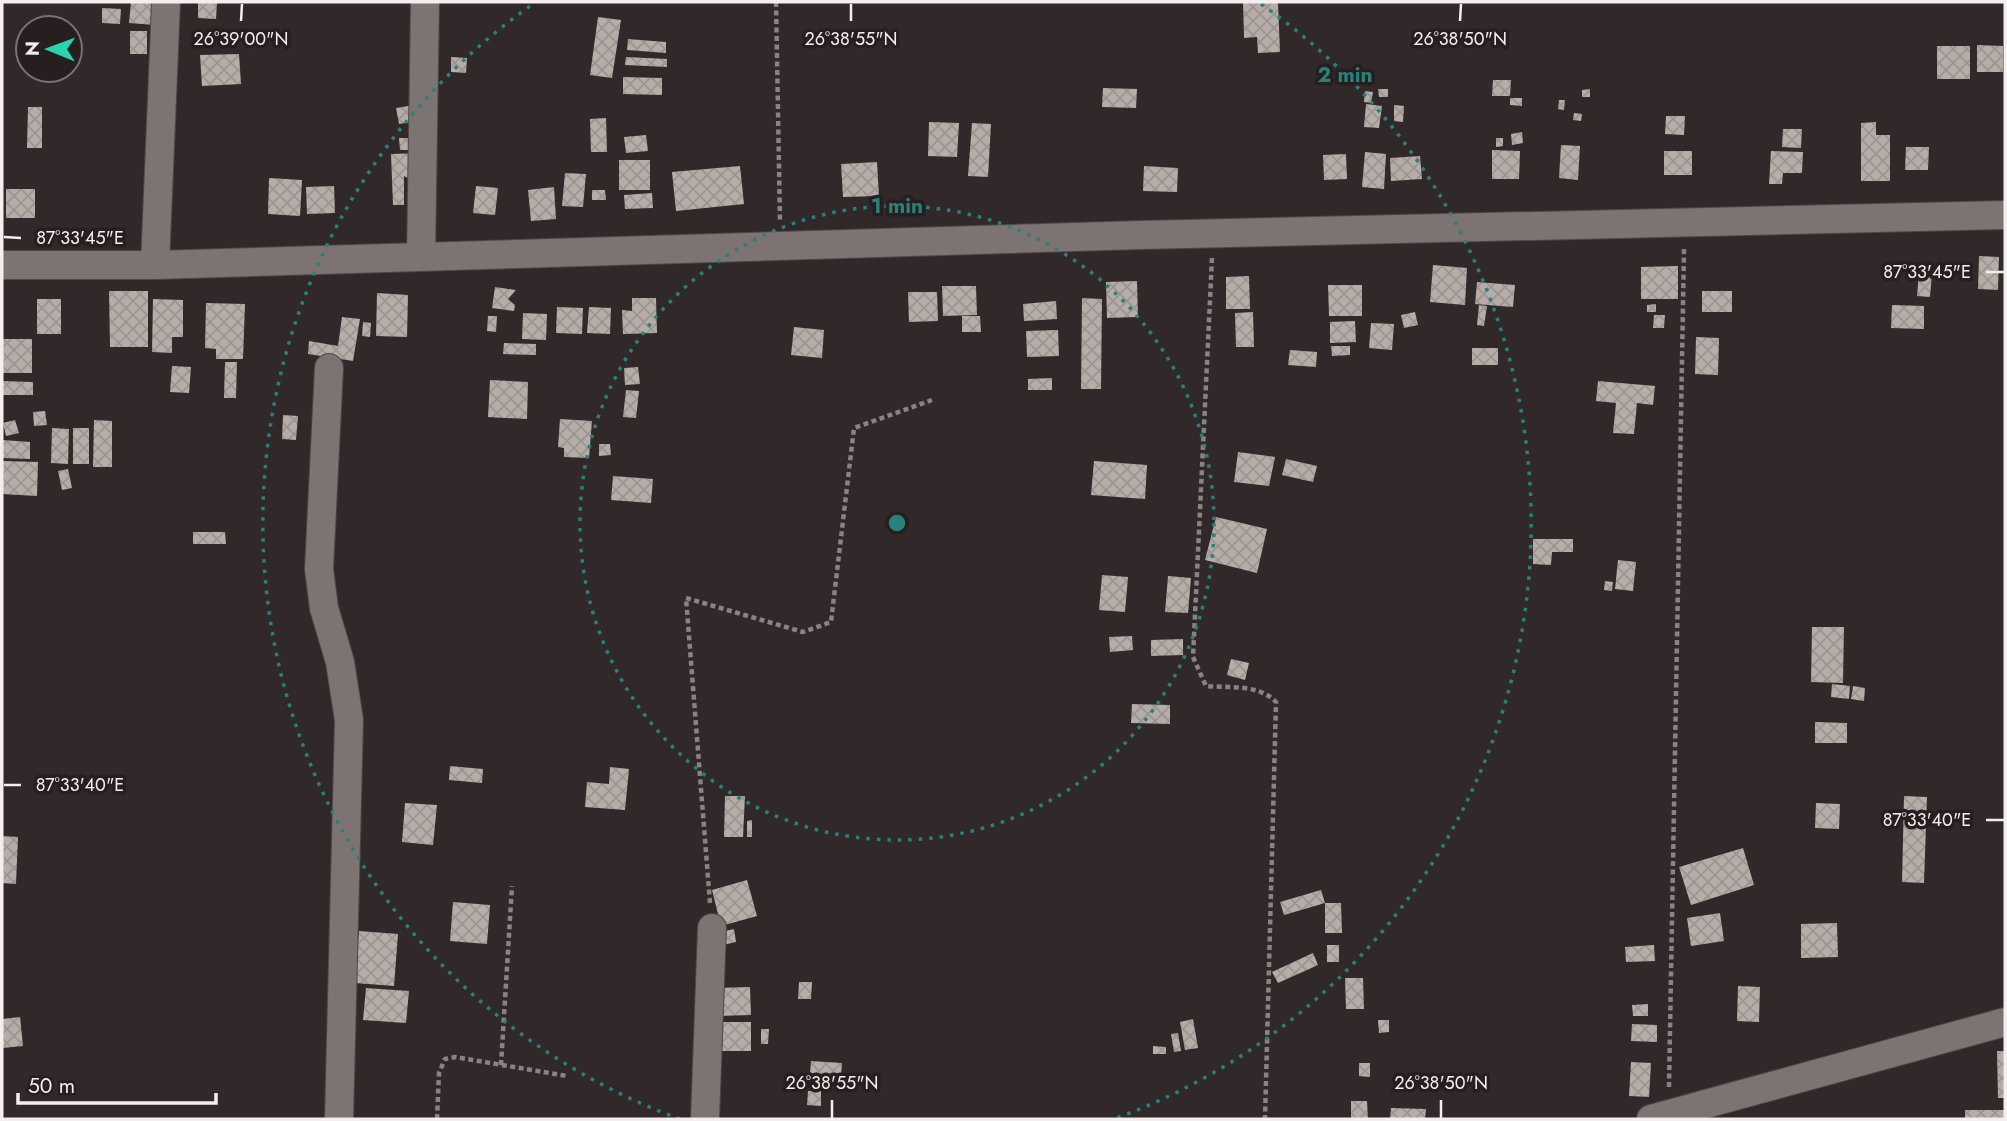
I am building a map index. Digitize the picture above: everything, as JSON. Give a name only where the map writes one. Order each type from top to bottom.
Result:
[{"type":"street","points":[[155,265],[166,2]]},
{"type":"street","points":[[421,257],[425,2]]},
{"type":"street","points":[[2,265],[155,265],[1213,234],[2005,215]]},
{"type":"street","points":[[329,368],[319,569],[324,608],[340,662],[349,720],[339,1119]]},
{"type":"street","points":[[705,1119],[712,928]]},
{"type":"street","points":[[1660,1117],[2005,1022]]},
{"type":"path","points":[[776,2],[780,246]]},
{"type":"path","points":[[1660,1117],[1685,223]]},
{"type":"path","points":[[1213,234],[1193,657],[1206,686],[1252,689],[1268,693],[1276,702],[1265,1119]]},
{"type":"path","points":[[712,928],[686,598],[803,632],[831,622],[854,428],[932,400]]},
{"type":"path","points":[[501,1065],[512,886]]},
{"type":"path","points":[[437,1119],[439,1073],[445,1059],[455,1057],[566,1076]]},
{"type":"building","points":[[131,2],[156,2],[155,25],[129,23]]},
{"type":"building","points":[[198,2],[217,2],[216,19],[198,18]]},
{"type":"building","points":[[1243,2],[1278,2],[1280,52],[1258,53],[1257,37],[1244,38]]},
{"type":"building","points":[[102,8],[121,9],[120,24],[102,23]]},
{"type":"building","points":[[598,17],[621,20],[612,78],[590,75]]},
{"type":"building","points":[[130,31],[147,31],[147,54],[130,54]]},
{"type":"building","points":[[628,39],[666,42],[666,53],[627,50]]},
{"type":"building","points":[[1977,45],[2003,46],[2003,72],[1977,72]]},
{"type":"building","points":[[1937,46],[1970,46],[1970,79],[1937,79]]},
{"type":"building","points":[[239,54],[241,84],[202,86],[200,55]]},
{"type":"building","points":[[451,57],[467,58],[466,73],[451,72]]},
{"type":"building","points":[[626,57],[667,59],[667,67],[625,65]]},
{"type":"building","points":[[623,77],[662,78],[662,95],[623,94]]},
{"type":"building","points":[[1493,80],[1511,80],[1510,96],[1492,96]]},
{"type":"building","points":[[1103,88],[1137,89],[1136,108],[1102,107]]},
{"type":"building","points":[[1378,89],[1388,89],[1388,97],[1379,97]]},
{"type":"building","points":[[1590,89],[1590,97],[1582,97],[1582,90]]},
{"type":"building","points":[[1365,91],[1373,92],[1371,103],[1364,102]]},
{"type":"building","points":[[1510,98],[1522,98],[1522,106],[1510,105]]},
{"type":"building","points":[[1559,100],[1565,100],[1564,110],[1558,109]]},
{"type":"building","points":[[1366,104],[1382,106],[1379,128],[1364,127]]},
{"type":"building","points":[[415,105],[417,121],[399,124],[396,108]]},
{"type":"building","points":[[1394,105],[1404,106],[1403,122],[1394,121]]},
{"type":"building","points":[[28,107],[42,107],[42,148],[27,148]]},
{"type":"building","points":[[1574,113],[1582,114],[1581,121],[1573,120]]},
{"type":"building","points":[[1666,116],[1685,116],[1684,135],[1665,134]]},
{"type":"building","points":[[606,118],[607,152],[591,152],[590,119]]},
{"type":"building","points":[[929,122],[959,123],[957,157],[928,156]]},
{"type":"building","points":[[1876,122],[1876,135],[1890,135],[1890,181],[1861,181],[1861,123]]},
{"type":"building","points":[[972,123],[991,124],[988,177],[968,176]]},
{"type":"building","points":[[1783,129],[1802,129],[1801,148],[1782,147]]},
{"type":"building","points":[[1522,132],[1523,143],[1512,145],[1511,134]]},
{"type":"building","points":[[646,135],[648,151],[626,153],[624,137]]},
{"type":"building","points":[[399,138],[415,138],[416,150],[400,150]]},
{"type":"building","points":[[1496,138],[1503,138],[1503,146],[1496,147]]},
{"type":"building","points":[[1561,145],[1580,146],[1578,180],[1559,178]]},
{"type":"building","points":[[1906,147],[1929,147],[1928,170],[1905,170]]},
{"type":"building","points":[[1492,150],[1520,151],[1519,179],[1492,179]]},
{"type":"building","points":[[1664,151],[1692,151],[1692,175],[1664,175]]},
{"type":"building","points":[[1771,151],[1803,152],[1802,173],[1783,173],[1782,184],[1769,184]]},
{"type":"building","points":[[1365,152],[1386,154],[1384,189],[1362,187]]},
{"type":"building","points":[[421,153],[422,185],[404,176],[404,205],[393,205],[391,154]]},
{"type":"building","points":[[1346,154],[1347,179],[1324,180],[1323,155]]},
{"type":"building","points":[[1420,156],[1422,179],[1391,181],[1390,158]]},
{"type":"building","points":[[619,160],[650,160],[650,190],[619,190]]},
{"type":"building","points":[[877,162],[879,196],[843,197],[841,164]]},
{"type":"building","points":[[740,166],[744,204],[676,211],[672,172]]},
{"type":"building","points":[[1144,166],[1178,168],[1177,192],[1143,191]]},
{"type":"building","points":[[565,173],[586,174],[583,207],[562,206]]},
{"type":"building","points":[[269,178],[302,180],[300,216],[268,214]]},
{"type":"building","points":[[334,186],[335,213],[307,214],[306,187]]},
{"type":"building","points":[[476,186],[498,188],[495,215],[473,213]]},
{"type":"building","points":[[554,187],[556,219],[531,221],[528,190]]},
{"type":"building","points":[[6,189],[35,189],[35,218],[6,218]]},
{"type":"building","points":[[592,190],[605,190],[606,200],[592,200]]},
{"type":"building","points":[[652,193],[653,208],[625,209],[624,195]]},
{"type":"building","points":[[1979,256],[1999,257],[1998,290],[1978,289]]},
{"type":"building","points":[[1433,265],[1467,268],[1465,305],[1430,302]]},
{"type":"building","points":[[1678,266],[1678,299],[1641,299],[1641,267]]},
{"type":"building","points":[[1919,273],[1932,274],[1930,297],[1917,296]]},
{"type":"building","points":[[1249,276],[1250,309],[1226,309],[1226,277]]},
{"type":"building","points":[[1137,281],[1138,317],[1107,318],[1106,282]]},
{"type":"building","points":[[1477,282],[1515,285],[1513,307],[1475,304]]},
{"type":"building","points":[[1328,285],[1362,285],[1362,316],[1329,316]]},
{"type":"building","points":[[942,286],[976,286],[977,315],[943,316]]},
{"type":"building","points":[[495,287],[516,290],[508,299],[515,305],[514,311],[492,308]]},
{"type":"building","points":[[109,291],[148,291],[148,347],[110,347]]},
{"type":"building","points":[[1702,291],[1732,291],[1732,312],[1702,312]]},
{"type":"building","points":[[908,292],[937,292],[938,321],[909,322]]},
{"type":"building","points":[[377,293],[408,295],[407,337],[376,336]]},
{"type":"building","points":[[632,298],[656,298],[657,333],[623,334],[622,310],[632,311]]},
{"type":"building","points":[[1082,298],[1102,299],[1101,389],[1081,389]]},
{"type":"building","points":[[37,299],[61,299],[61,334],[37,334]]},
{"type":"building","points":[[153,299],[183,300],[183,337],[172,337],[172,353],[152,352]]},
{"type":"building","points":[[1056,301],[1057,319],[1024,321],[1023,304]]},
{"type":"building","points":[[206,303],[245,304],[243,359],[216,359],[216,349],[205,348]]},
{"type":"building","points":[[1656,304],[1656,312],[1647,312],[1647,305]]},
{"type":"building","points":[[1479,305],[1487,306],[1484,326],[1477,325]]},
{"type":"building","points":[[1892,305],[1924,306],[1924,329],[1891,328]]},
{"type":"building","points":[[557,307],[583,308],[582,334],[556,333]]},
{"type":"building","points":[[589,307],[611,308],[610,334],[587,333]]},
{"type":"building","points":[[1253,312],[1254,347],[1236,347],[1235,313]]},
{"type":"building","points":[[1415,312],[1418,325],[1404,328],[1401,315]]},
{"type":"building","points":[[523,313],[547,314],[546,340],[522,339]]},
{"type":"building","points":[[1654,315],[1665,315],[1664,328],[1653,328]]},
{"type":"building","points":[[488,316],[497,316],[496,332],[487,331]]},
{"type":"building","points":[[962,316],[980,316],[981,332],[962,332]]},
{"type":"building","points":[[342,317],[360,319],[353,361],[308,354],[309,341],[338,346]]},
{"type":"building","points":[[1355,321],[1356,342],[1330,343],[1330,322]]},
{"type":"building","points":[[363,322],[371,323],[370,337],[362,336]]},
{"type":"building","points":[[1371,323],[1394,324],[1392,350],[1369,348]]},
{"type":"building","points":[[794,327],[824,330],[822,358],[791,355]]},
{"type":"building","points":[[1058,330],[1059,356],[1027,357],[1026,331]]},
{"type":"building","points":[[1696,337],[1719,338],[1718,375],[1695,374]]},
{"type":"building","points":[[2,339],[32,339],[32,373],[2,373]]},
{"type":"building","points":[[504,343],[536,344],[536,355],[503,354]]},
{"type":"building","points":[[1331,346],[1350,346],[1350,355],[1332,356]]},
{"type":"building","points":[[1472,348],[1498,348],[1498,365],[1472,365]]},
{"type":"building","points":[[1290,350],[1317,352],[1316,367],[1288,365]]},
{"type":"building","points":[[225,362],[237,362],[236,398],[224,398]]},
{"type":"building","points":[[172,366],[191,367],[189,393],[170,392]]},
{"type":"building","points":[[638,367],[640,384],[625,385],[624,368]]},
{"type":"building","points":[[1052,378],[1052,390],[1028,390],[1028,379]]},
{"type":"building","points":[[490,380],[528,382],[527,419],[488,417]]},
{"type":"building","points":[[2,381],[33,382],[33,395],[2,395]]},
{"type":"building","points":[[1598,381],[1655,386],[1653,405],[1637,403],[1634,434],[1613,433],[1616,403],[1596,401]]},
{"type":"building","points":[[626,390],[639,391],[636,418],[623,417]]},
{"type":"building","points":[[45,411],[47,425],[34,426],[33,412]]},
{"type":"building","points":[[283,415],[298,416],[296,440],[282,439]]},
{"type":"building","points":[[560,419],[592,421],[589,458],[564,457],[564,448],[558,447]]},
{"type":"building","points":[[15,420],[19,433],[6,436],[3,423]]},
{"type":"building","points":[[94,420],[112,421],[112,467],[93,467]]},
{"type":"building","points":[[52,428],[69,429],[68,464],[51,463]]},
{"type":"building","points":[[73,428],[89,428],[89,464],[73,464]]},
{"type":"building","points":[[2,440],[30,442],[30,459],[2,458]]},
{"type":"building","points":[[599,444],[610,444],[611,455],[599,456]]},
{"type":"building","points":[[1238,452],[1275,457],[1269,486],[1234,482]]},
{"type":"building","points":[[1286,459],[1317,466],[1313,482],[1282,475]]},
{"type":"building","points":[[2,461],[38,462],[37,496],[2,494]]},
{"type":"building","points":[[1094,461],[1147,465],[1145,499],[1091,495]]},
{"type":"building","points":[[68,469],[72,488],[62,490],[58,471]]},
{"type":"building","points":[[613,476],[653,479],[651,503],[611,500]]},
{"type":"building","points":[[1216,517],[1267,529],[1257,573],[1205,560]]},
{"type":"building","points":[[193,532],[225,532],[226,544],[193,544]]},
{"type":"building","points":[[1533,539],[1573,539],[1573,552],[1552,552],[1551,565],[1533,564]]},
{"type":"building","points":[[1618,560],[1636,562],[1633,591],[1615,589]]},
{"type":"building","points":[[1102,575],[1128,577],[1125,612],[1099,610]]},
{"type":"building","points":[[1168,576],[1191,578],[1188,613],[1165,612]]},
{"type":"building","points":[[1605,581],[1613,582],[1612,591],[1604,590]]},
{"type":"building","points":[[1812,627],[1844,627],[1843,683],[1811,682]]},
{"type":"building","points":[[1132,636],[1133,650],[1110,652],[1109,637]]},
{"type":"building","points":[[1183,639],[1183,655],[1151,656],[1151,640]]},
{"type":"building","points":[[1231,659],[1249,663],[1245,680],[1227,675]]},
{"type":"building","points":[[1832,684],[1850,686],[1849,699],[1831,697]]},
{"type":"building","points":[[1853,686],[1865,688],[1864,701],[1851,699]]},
{"type":"building","points":[[1132,704],[1170,705],[1170,724],[1131,723]]},
{"type":"building","points":[[1815,722],[1847,723],[1847,743],[1815,743]]},
{"type":"building","points":[[450,766],[483,769],[482,783],[449,780]]},
{"type":"building","points":[[610,767],[629,769],[625,810],[585,807],[587,782],[609,784]]},
{"type":"building","points":[[725,796],[745,796],[743,837],[724,837]]},
{"type":"building","points":[[1904,796],[1927,797],[1924,883],[1902,882]]},
{"type":"building","points":[[405,803],[437,805],[433,845],[402,842]]},
{"type":"building","points":[[1816,803],[1840,804],[1839,829],[1815,828]]},
{"type":"building","points":[[752,820],[752,837],[747,837],[747,821]]},
{"type":"building","points":[[2,836],[18,837],[16,884],[2,883]]},
{"type":"building","points":[[1743,848],[1754,885],[1691,905],[1679,867]]},
{"type":"building","points":[[747,880],[757,916],[721,926],[712,890]]},
{"type":"building","points":[[1321,890],[1325,903],[1284,915],[1280,902]]},
{"type":"building","points":[[453,902],[490,905],[487,944],[450,941]]},
{"type":"building","points":[[1325,903],[1341,903],[1342,933],[1325,933]]},
{"type":"building","points":[[1720,913],[1724,941],[1691,946],[1687,918]]},
{"type":"building","points":[[1837,923],[1838,957],[1801,958],[1801,924]]},
{"type":"building","points":[[734,929],[736,942],[718,946],[716,933]]},
{"type":"building","points":[[359,931],[398,934],[394,986],[355,983]]},
{"type":"building","points":[[1327,945],[1339,945],[1339,962],[1327,962]]},
{"type":"building","points":[[1654,945],[1655,961],[1626,962],[1625,947]]},
{"type":"building","points":[[1313,953],[1318,965],[1278,983],[1272,972]]},
{"type":"building","points":[[1345,978],[1363,978],[1364,1009],[1346,1009]]},
{"type":"building","points":[[799,982],[812,982],[811,999],[798,999]]},
{"type":"building","points":[[1738,986],[1760,987],[1759,1022],[1737,1021]]},
{"type":"building","points":[[750,987],[751,1015],[717,1016],[716,988]]},
{"type":"building","points":[[366,988],[409,991],[406,1023],[363,1020]]},
{"type":"building","points":[[1648,1004],[1648,1016],[1633,1016],[1632,1005]]},
{"type":"building","points":[[20,1017],[23,1046],[2,1048],[2,1019]]},
{"type":"building","points":[[1193,1019],[1198,1048],[1185,1050],[1180,1022]]},
{"type":"building","points":[[1378,1020],[1389,1020],[1389,1032],[1379,1033]]},
{"type":"building","points":[[715,1022],[751,1022],[751,1051],[716,1051]]},
{"type":"building","points":[[1632,1024],[1657,1025],[1657,1042],[1631,1041]]},
{"type":"building","points":[[761,1029],[769,1029],[768,1044],[761,1044]]},
{"type":"building","points":[[1178,1033],[1181,1051],[1174,1052],[1171,1034]]},
{"type":"building","points":[[1153,1046],[1166,1047],[1166,1054],[1153,1054]]},
{"type":"building","points":[[1997,1051],[2005,1051],[2005,1098],[1998,1098]]},
{"type":"building","points":[[811,1061],[842,1063],[840,1088],[809,1086]]},
{"type":"building","points":[[1631,1062],[1651,1063],[1649,1097],[1629,1096]]},
{"type":"building","points":[[1359,1063],[1370,1063],[1370,1077],[1359,1076]]},
{"type":"building","points":[[808,1091],[821,1091],[821,1106],[807,1105]]},
{"type":"building","points":[[1351,1101],[1367,1101],[1368,1119],[1351,1119]]},
{"type":"building","points":[[1391,1108],[1426,1109],[1425,1119],[1390,1119]]},
{"type":"building","points":[[1965,1110],[2005,1110],[2005,1119],[1965,1119]]}]
